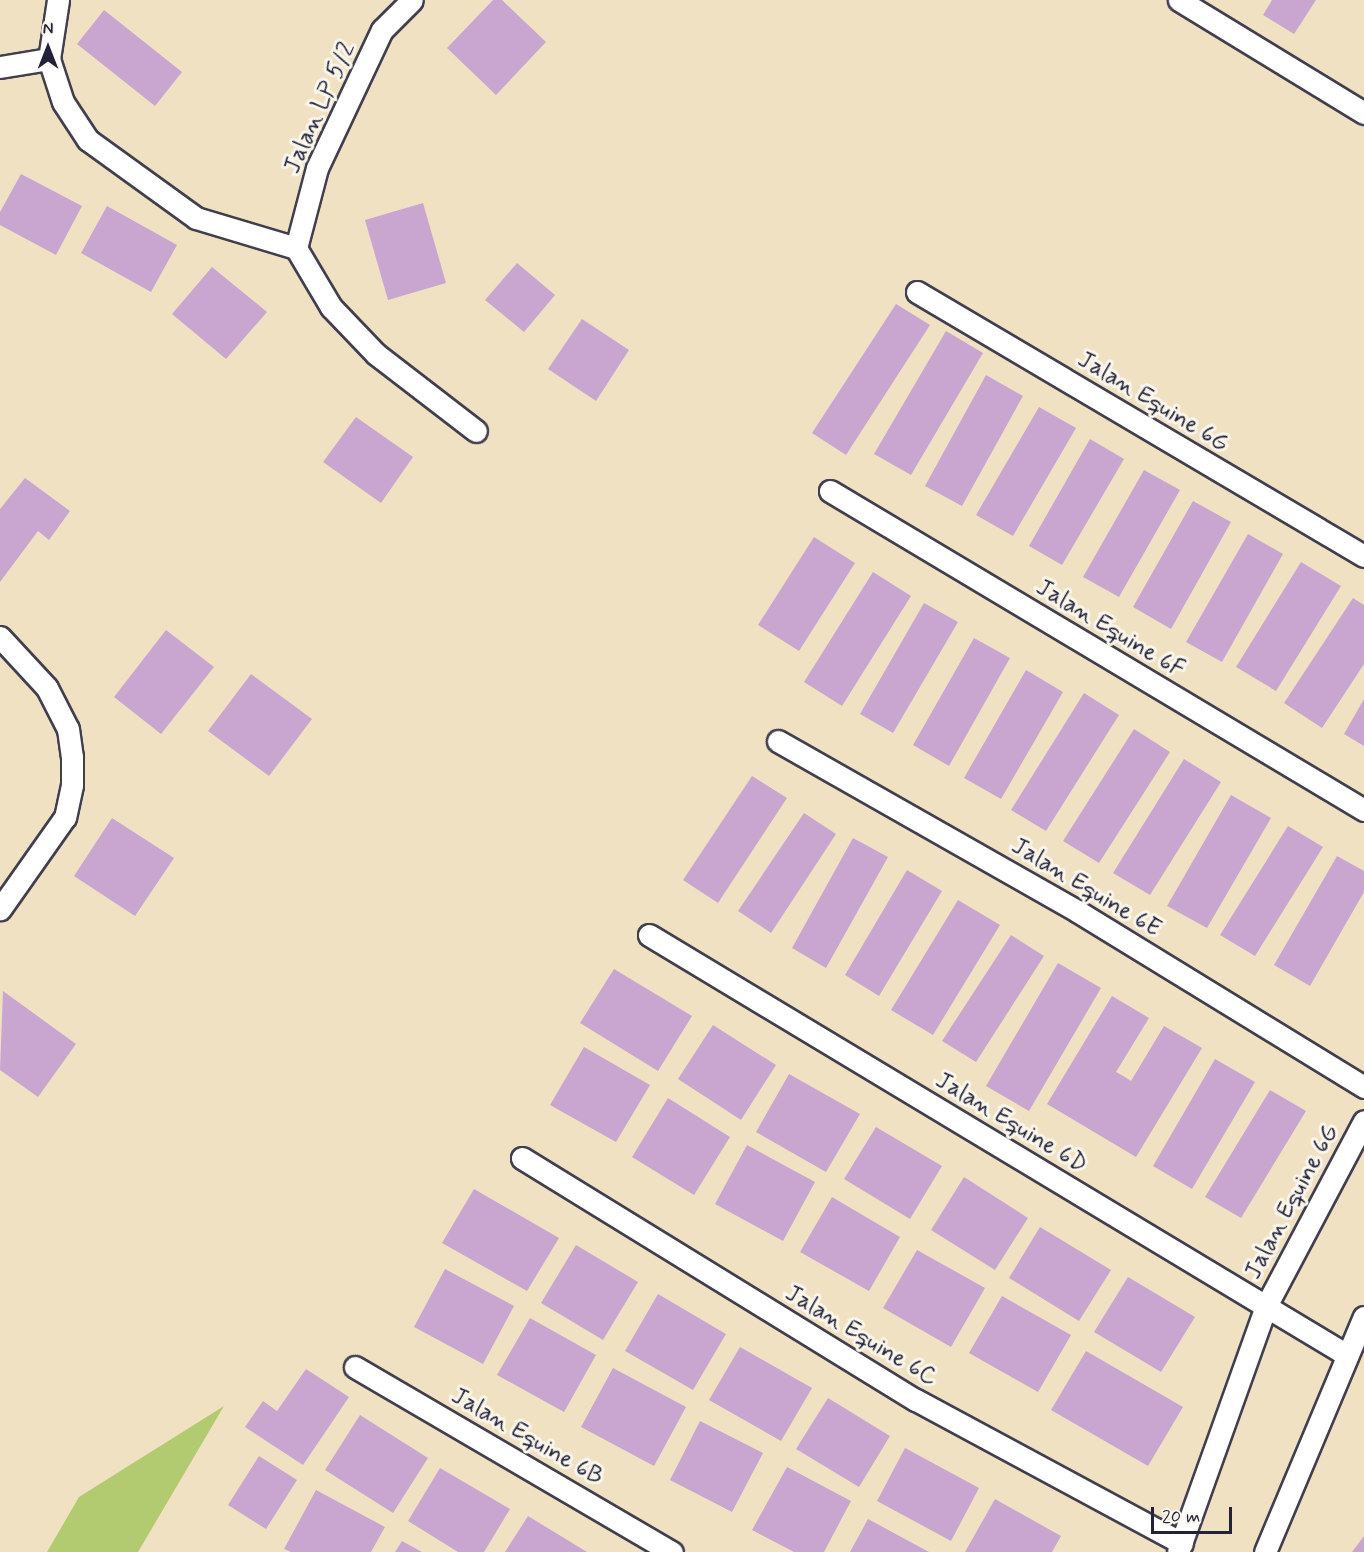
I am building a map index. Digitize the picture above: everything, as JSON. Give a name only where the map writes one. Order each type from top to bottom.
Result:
[{"type":"street","points":[[58,0],[49,59],[63,102],[88,140],[196,218],[296,248],[331,307],[376,354],[476,431]]},
{"type":"street","name":"Jalan LP 5/2","points":[[296,248],[317,168],[382,30],[412,0]]},
{"type":"street","points":[[1179,0],[1364,112]]},
{"type":"street","points":[[0,67],[49,59]]},
{"type":"street","name":"Jalan Equine 6G","points":[[917,292],[1364,556]]},
{"type":"street","name":"Jalan Equine 6F","points":[[830,491],[1364,810]]},
{"type":"street","points":[[0,637],[46,688],[68,729],[72,756],[72,785],[65,817],[0,909]]},
{"type":"street","name":"Jalan Equine 6E","points":[[778,741],[1077,911],[1364,1087]]},
{"type":"street","name":"Jalan Equine 6D","points":[[649,936],[1347,1355]]},
{"type":"street","name":"Jalan Equine 6G","points":[[1180,1547],[1266,1306],[1364,1121]]},
{"type":"street","name":"Jalan Equine 6C","points":[[522,1158],[916,1400],[1180,1547]]},
{"type":"street","points":[[1265,1552],[1364,1317]]},
{"type":"street","name":"Jalan Equine 6B","points":[[355,1367],[672,1552]]},
{"type":"green space","points":[[224,1406],[138,1552],[47,1552],[79,1497]]},
{"type":"building","points":[[493,0],[502,0],[546,42],[496,95],[447,48]]},
{"type":"building","points":[[1272,0],[1316,0],[1294,34],[1263,15]]},
{"type":"building","points":[[104,10],[182,72],[155,106],[77,44]]},
{"type":"building","points":[[21,174],[82,206],[56,255],[0,225],[0,212]]},
{"type":"building","points":[[423,203],[446,283],[388,300],[365,220]]},
{"type":"building","points":[[107,206],[177,245],[151,292],[81,253]]},
{"type":"building","points":[[517,263],[555,295],[524,332],[485,300]]},
{"type":"building","points":[[212,267],[267,312],[226,359],[172,314]]},
{"type":"building","points":[[896,304],[930,325],[846,455],[812,433]]},
{"type":"building","points":[[582,319],[629,350],[596,401],[548,369]]},
{"type":"building","points":[[946,331],[983,353],[911,475],[874,454]]},
{"type":"building","points":[[986,375],[1023,396],[962,506],[925,486]]},
{"type":"building","points":[[1039,407],[1076,428],[1013,536],[976,515]]},
{"type":"building","points":[[356,417],[413,457],[381,503],[323,462]]},
{"type":"building","points":[[1090,439],[1124,459],[1062,565],[1029,546]]},
{"type":"building","points":[[1144,470],[1180,490],[1119,597],[1083,577]]},
{"type":"building","points":[[25,478],[70,511],[49,540],[38,531],[0,582],[0,509]]},
{"type":"building","points":[[1193,501],[1231,522],[1171,629],[1133,607]]},
{"type":"building","points":[[1248,534],[1283,554],[1222,662],[1186,642]]},
{"type":"building","points":[[814,537],[855,563],[799,651],[758,625]]},
{"type":"building","points":[[1301,562],[1341,586],[1276,691],[1236,667]]},
{"type":"building","points":[[873,572],[911,596],[842,706],[804,682]]},
{"type":"building","points":[[1353,598],[1364,605],[1364,664],[1322,728],[1284,703]]},
{"type":"building","points":[[924,603],[958,622],[893,733],[860,714]]},
{"type":"building","points":[[166,630],[214,667],[161,734],[114,697]]},
{"type":"building","points":[[974,638],[1010,658],[949,766],[913,745]]},
{"type":"building","points":[[1026,670],[1063,692],[1001,799],[964,778]]},
{"type":"building","points":[[251,674],[312,719],[269,776],[208,731]]},
{"type":"building","points":[[1084,693],[1119,715],[1046,831],[1011,810]]},
{"type":"building","points":[[1364,699],[1364,746],[1344,734]]},
{"type":"building","points":[[1134,729],[1170,752],[1099,863],[1063,841]]},
{"type":"building","points":[[1184,759],[1221,782],[1150,895],[1113,873]]},
{"type":"building","points":[[752,776],[787,798],[718,903],[683,880]]},
{"type":"building","points":[[1231,795],[1271,818],[1207,928],[1167,906]]},
{"type":"building","points":[[804,813],[836,834],[771,933],[738,911]]},
{"type":"building","points":[[112,818],[174,858],[135,916],[74,876]]},
{"type":"building","points":[[1288,826],[1323,847],[1255,956],[1220,935]]},
{"type":"building","points":[[853,838],[888,857],[826,968],[792,948]]},
{"type":"building","points":[[1337,856],[1364,871],[1364,892],[1310,986],[1274,965]]},
{"type":"building","points":[[907,870],[942,891],[879,996],[845,975]]},
{"type":"building","points":[[958,900],[1000,925],[933,1035],[891,1010]]},
{"type":"building","points":[[1011,935],[1044,956],[976,1062],[942,1041]]},
{"type":"building","points":[[1058,963],[1101,988],[1029,1111],[986,1086]]},
{"type":"building","points":[[614,969],[692,1016],[658,1071],[580,1023]]},
{"type":"building","points":[[3,991],[76,1044],[38,1097],[0,1070]]},
{"type":"building","points":[[1112,996],[1149,1018],[1116,1072],[1131,1081],[1164,1026],[1202,1048],[1136,1157],[1047,1104]]},
{"type":"building","points":[[713,1025],[776,1065],[741,1120],[678,1079]]},
{"type":"building","points":[[584,1047],[650,1085],[616,1142],[550,1105]]},
{"type":"building","points":[[1215,1059],[1255,1082],[1192,1189],[1153,1166]]},
{"type":"building","points":[[789,1074],[860,1114],[826,1172],[756,1132]]},
{"type":"building","points":[[1270,1090],[1306,1111],[1241,1218],[1205,1197]]},
{"type":"building","points":[[668,1098],[730,1137],[694,1195],[632,1157]]},
{"type":"building","points":[[876,1127],[942,1166],[910,1219],[844,1179]]},
{"type":"building","points":[[747,1145],[815,1182],[783,1241],[715,1204]]},
{"type":"building","points":[[964,1177],[1028,1218],[995,1270],[931,1230]]},
{"type":"building","points":[[474,1189],[559,1238],[527,1291],[442,1243]]},
{"type":"building","points":[[832,1197],[900,1237],[869,1291],[800,1252]]},
{"type":"building","points":[[1040,1227],[1111,1270],[1079,1321],[1009,1278]]},
{"type":"building","points":[[576,1245],[638,1282],[603,1340],[541,1303]]},
{"type":"building","points":[[917,1250],[985,1288],[951,1347],[883,1308]]},
{"type":"building","points":[[445,1269],[514,1306],[483,1364],[414,1327]]},
{"type":"building","points":[[1128,1277],[1195,1317],[1161,1372],[1094,1332]]},
{"type":"building","points":[[658,1294],[726,1334],[693,1390],[625,1351]]},
{"type":"building","points":[[1002,1296],[1071,1335],[1038,1392],[969,1353]]},
{"type":"building","points":[[530,1318],[596,1355],[564,1412],[497,1375]]},
{"type":"building","points":[[740,1347],[812,1388],[781,1441],[709,1400]]},
{"type":"building","points":[[1086,1351],[1183,1407],[1148,1466],[1051,1410]]},
{"type":"building","points":[[613,1368],[686,1407],[654,1466],[581,1427]]},
{"type":"building","points":[[306,1369],[349,1397],[303,1465],[245,1427],[263,1401],[277,1411]]},
{"type":"building","points":[[828,1398],[890,1436],[859,1487],[796,1449]]},
{"type":"building","points":[[360,1415],[428,1458],[393,1513],[325,1470]]},
{"type":"building","points":[[700,1421],[763,1453],[732,1512],[670,1480]]},
{"type":"building","points":[[905,1448],[979,1488],[951,1541],[877,1501]]},
{"type":"building","points":[[259,1456],[297,1480],[266,1529],[228,1505]]},
{"type":"building","points":[[787,1467],[851,1501],[824,1552],[794,1552],[752,1530]]},
{"type":"building","points":[[440,1468],[510,1509],[484,1552],[458,1552],[408,1521]]},
{"type":"building","points":[[316,1490],[385,1527],[371,1552],[291,1552],[284,1549]]},
{"type":"building","points":[[995,1499],[1061,1536],[1052,1552],[965,1552]]},
{"type":"building","points":[[528,1516],[587,1552],[505,1552]]},
{"type":"building","points":[[868,1519],[929,1552],[850,1552]]},
{"type":"building","points":[[1364,1536],[1364,1552],[1352,1552]]},
{"type":"building","points":[[402,1541],[422,1552],[395,1552]]}]
